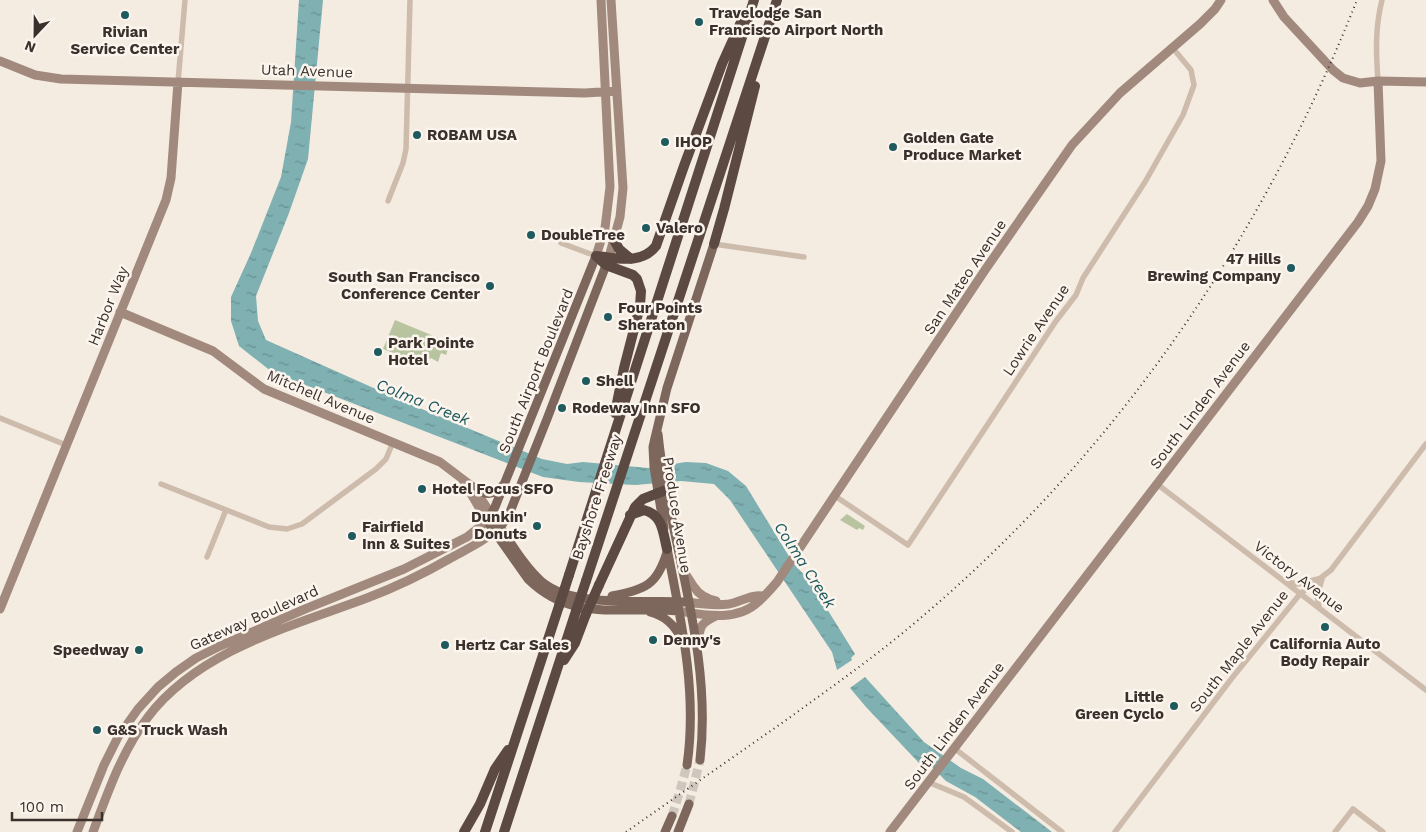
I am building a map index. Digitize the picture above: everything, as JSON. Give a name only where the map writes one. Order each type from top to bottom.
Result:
[{"type":"highway","points":[[607,261],[631,259],[647,255],[656,246],[722,64],[752,0]]},
{"type":"highway","name":"Bayshore Freeway","points":[[502,766],[518,730],[559,606],[752,0]]},
{"type":"highway","name":"Bayshore Freeway","points":[[504,832],[777,0]]},
{"type":"highway","points":[[714,244],[751,102],[767,31]]},
{"type":"highway","points":[[614,240],[619,250],[631,259]]},
{"type":"highway","points":[[596,256],[632,275],[639,283],[642,291],[624,368],[608,453]]},
{"type":"highway","points":[[557,669],[576,644],[586,614],[630,515],[638,502],[661,489]]},
{"type":"highway","points":[[630,515],[644,510],[654,514],[660,523],[668,549]]},
{"type":"highway","points":[[464,832],[502,766]]},
{"type":"highway","points":[[485,832],[502,766]]},
{"type":"main road","name":"Produce Avenue","points":[[686,656],[668,549],[658,466],[658,424],[665,394],[714,244]]},
{"type":"main road","name":"South Airport Boulevard","points":[[490,518],[596,256]]},
{"type":"main road","name":"South Airport Boulevard","points":[[498,530],[508,517],[607,261]]},
{"type":"main road","points":[[473,487],[485,494],[491,494],[496,492],[507,479]]},
{"type":"main road","name":"Produce Avenue","points":[[661,489],[684,573],[697,647],[703,706],[700,760]]},
{"type":"main road","points":[[498,530],[542,582],[572,597],[678,606]]},
{"type":"main road","points":[[498,530],[528,579],[551,597],[569,605],[593,610],[635,610],[678,606],[688,602]]},
{"type":"main road","points":[[599,599],[636,591],[651,582],[660,571],[668,549]]},
{"type":"main road","points":[[635,610],[657,614],[670,622],[680,636],[686,656],[691,706],[691,736],[687,765]]},
{"type":"main road","points":[[678,832],[689,804]]},
{"type":"main road","points":[[665,832],[672,816]]},
{"type":"street","name":"Harbor Way","points":[[0,609],[168,194],[171,178],[184,0]]},
{"type":"street","points":[[388,200],[405,154],[410,0]]},
{"type":"street","name":"South Airport Boulevard","points":[[596,256],[605,228],[610,200],[601,0]]},
{"type":"street","name":"South Airport Boulevard","points":[[607,261],[620,216],[623,188],[611,0]]},
{"type":"street","name":"San Mateo Avenue","points":[[678,606],[690,613],[716,616],[730,615],[747,610],[760,601],[781,578],[986,268],[1072,145],[1120,93],[1200,24],[1221,0]]},
{"type":"street","points":[[1273,0],[1284,17],[1333,70],[1343,78],[1360,83],[1378,81],[1426,82]]},
{"type":"street","points":[[1378,81],[1376,33],[1382,0]]},
{"type":"street","name":"Lowrie Avenue","points":[[835,496],[908,545],[1056,321],[1076,295],[1083,278],[1146,182],[1183,115],[1194,85],[1191,70],[1172,47]]},
{"type":"street","name":"Utah Avenue","points":[[0,61],[29,73],[48,78],[585,93],[617,91]]},
{"type":"street","name":"South Linden Avenue","points":[[890,832],[1358,222],[1368,206],[1377,182],[1381,161],[1378,81]]},
{"type":"street","points":[[560,243],[596,256]]},
{"type":"street","points":[[714,244],[804,257]]},
{"type":"street","name":"Mitchell Avenue","points":[[120,312],[213,351],[264,390],[435,459],[473,487],[490,518]]},
{"type":"street","points":[[0,418],[66,445]]},
{"type":"street","points":[[161,484],[269,527],[281,529],[296,527],[376,469],[386,459],[392,442]]},
{"type":"street","name":"South Maple Avenue","points":[[1115,832],[1232,678],[1300,594],[1330,570],[1426,444]]},
{"type":"street","name":"Mitchell Avenue","points":[[460,476],[498,530]]},
{"type":"street","name":"Victory Avenue","points":[[1157,484],[1426,690]]},
{"type":"street","points":[[207,557],[226,510]]},
{"type":"street","name":"Gateway Boulevard","points":[[77,832],[118,736],[138,709],[158,687],[176,672],[196,658],[220,646],[404,569],[467,537],[490,518]]},
{"type":"street","name":"Gateway Boulevard","points":[[92,832],[118,767],[135,735],[160,703],[192,674],[224,655],[277,632],[403,583],[472,547],[498,530]]},
{"type":"street","points":[[684,573],[689,577],[695,589],[701,595],[713,601],[729,604]]},
{"type":"street","points":[[1285,582],[1298,584],[1322,577]]},
{"type":"street","points":[[1320,609],[1317,596],[1322,577]]},
{"type":"street","points":[[688,602],[729,604],[756,595],[763,596]]},
{"type":"street","points":[[697,647],[699,629],[702,624],[716,616]]},
{"type":"street","points":[[952,751],[1062,832]]},
{"type":"street","points":[[931,778],[964,797],[1012,832]]},
{"type":"street","points":[[1334,832],[1353,809],[1383,832]]},
{"type":"green space","points":[[395,320],[453,344],[451,350],[448,349],[446,355],[441,353],[438,362],[431,358],[427,361],[421,359],[419,363],[383,349]]},
{"type":"green space","points":[[847,514],[865,526],[863,530],[859,528],[857,530],[840,520]]},
{"type":"water","points":[[299,0],[323,0],[308,159],[256,296],[258,321],[266,340],[405,402],[542,459],[567,464],[583,462],[648,468],[686,462],[706,463],[728,471],[746,486],[793,563],[809,580],[855,654],[851,658],[852,660],[837,670],[832,652],[730,500],[714,484],[681,481],[635,485],[579,482],[543,477],[272,372],[239,346],[231,321],[231,297],[251,253],[281,177],[291,122]]},
{"type":"water","points":[[865,677],[924,742],[961,768],[983,779],[1052,832],[1021,832],[975,797],[946,781],[932,767],[919,763],[850,688]]},
{"type":"tunnel","points":[[689,804],[700,760]]},
{"type":"tunnel","points":[[672,816],[687,765]]},
{"type":"railway","points":[[626,832],[789,718],[896,638],[984,561],[1052,492],[1115,418],[1173,341],[1227,260],[1275,176],[1319,90],[1357,0]]},
{"type":"place","name":"Rivian Service Center","points":[[125,15]]},
{"type":"place","name":"Travelodge San Francisco Airport North","points":[[699,22]]},
{"type":"place","name":"ROBAM USA","points":[[417,135]]},
{"type":"place","name":"IHOP","points":[[665,142]]},
{"type":"place","name":"Golden Gate Produce Market","points":[[893,147]]},
{"type":"place","name":"Valero","points":[[646,228]]},
{"type":"place","name":"DoubleTree","points":[[531,235]]},
{"type":"place","name":"47 Hills Brewing Company","points":[[1291,268]]},
{"type":"place","name":"South San Francisco Conference Center","points":[[490,286]]},
{"type":"place","name":"Four Points Sheraton","points":[[608,317]]},
{"type":"place","name":"Park Pointe Hotel","points":[[378,352]]},
{"type":"place","name":"Shell","points":[[586,381]]},
{"type":"place","name":"Rodeway Inn SFO","points":[[562,408]]},
{"type":"place","name":"Hotel Focus SFO","points":[[422,489]]},
{"type":"place","name":"Dunkin' Donuts","points":[[537,526]]},
{"type":"place","name":"Fairfield Inn & Suites","points":[[352,536]]},
{"type":"place","name":"California Auto Body Repair","points":[[1325,627]]},
{"type":"place","name":"Denny's","points":[[653,640]]},
{"type":"place","name":"Hertz Car Sales","points":[[445,645]]},
{"type":"place","name":"Speedway","points":[[139,650]]},
{"type":"place","name":"Little Green Cyclo","points":[[1174,706]]},
{"type":"place","name":"G&S Truck Wash","points":[[97,730]]},
{"type":"water label","name":"Colma Creek","points":[[423,402]]},
{"type":"water label","name":"Colma Creek","points":[[805,565]]}]
